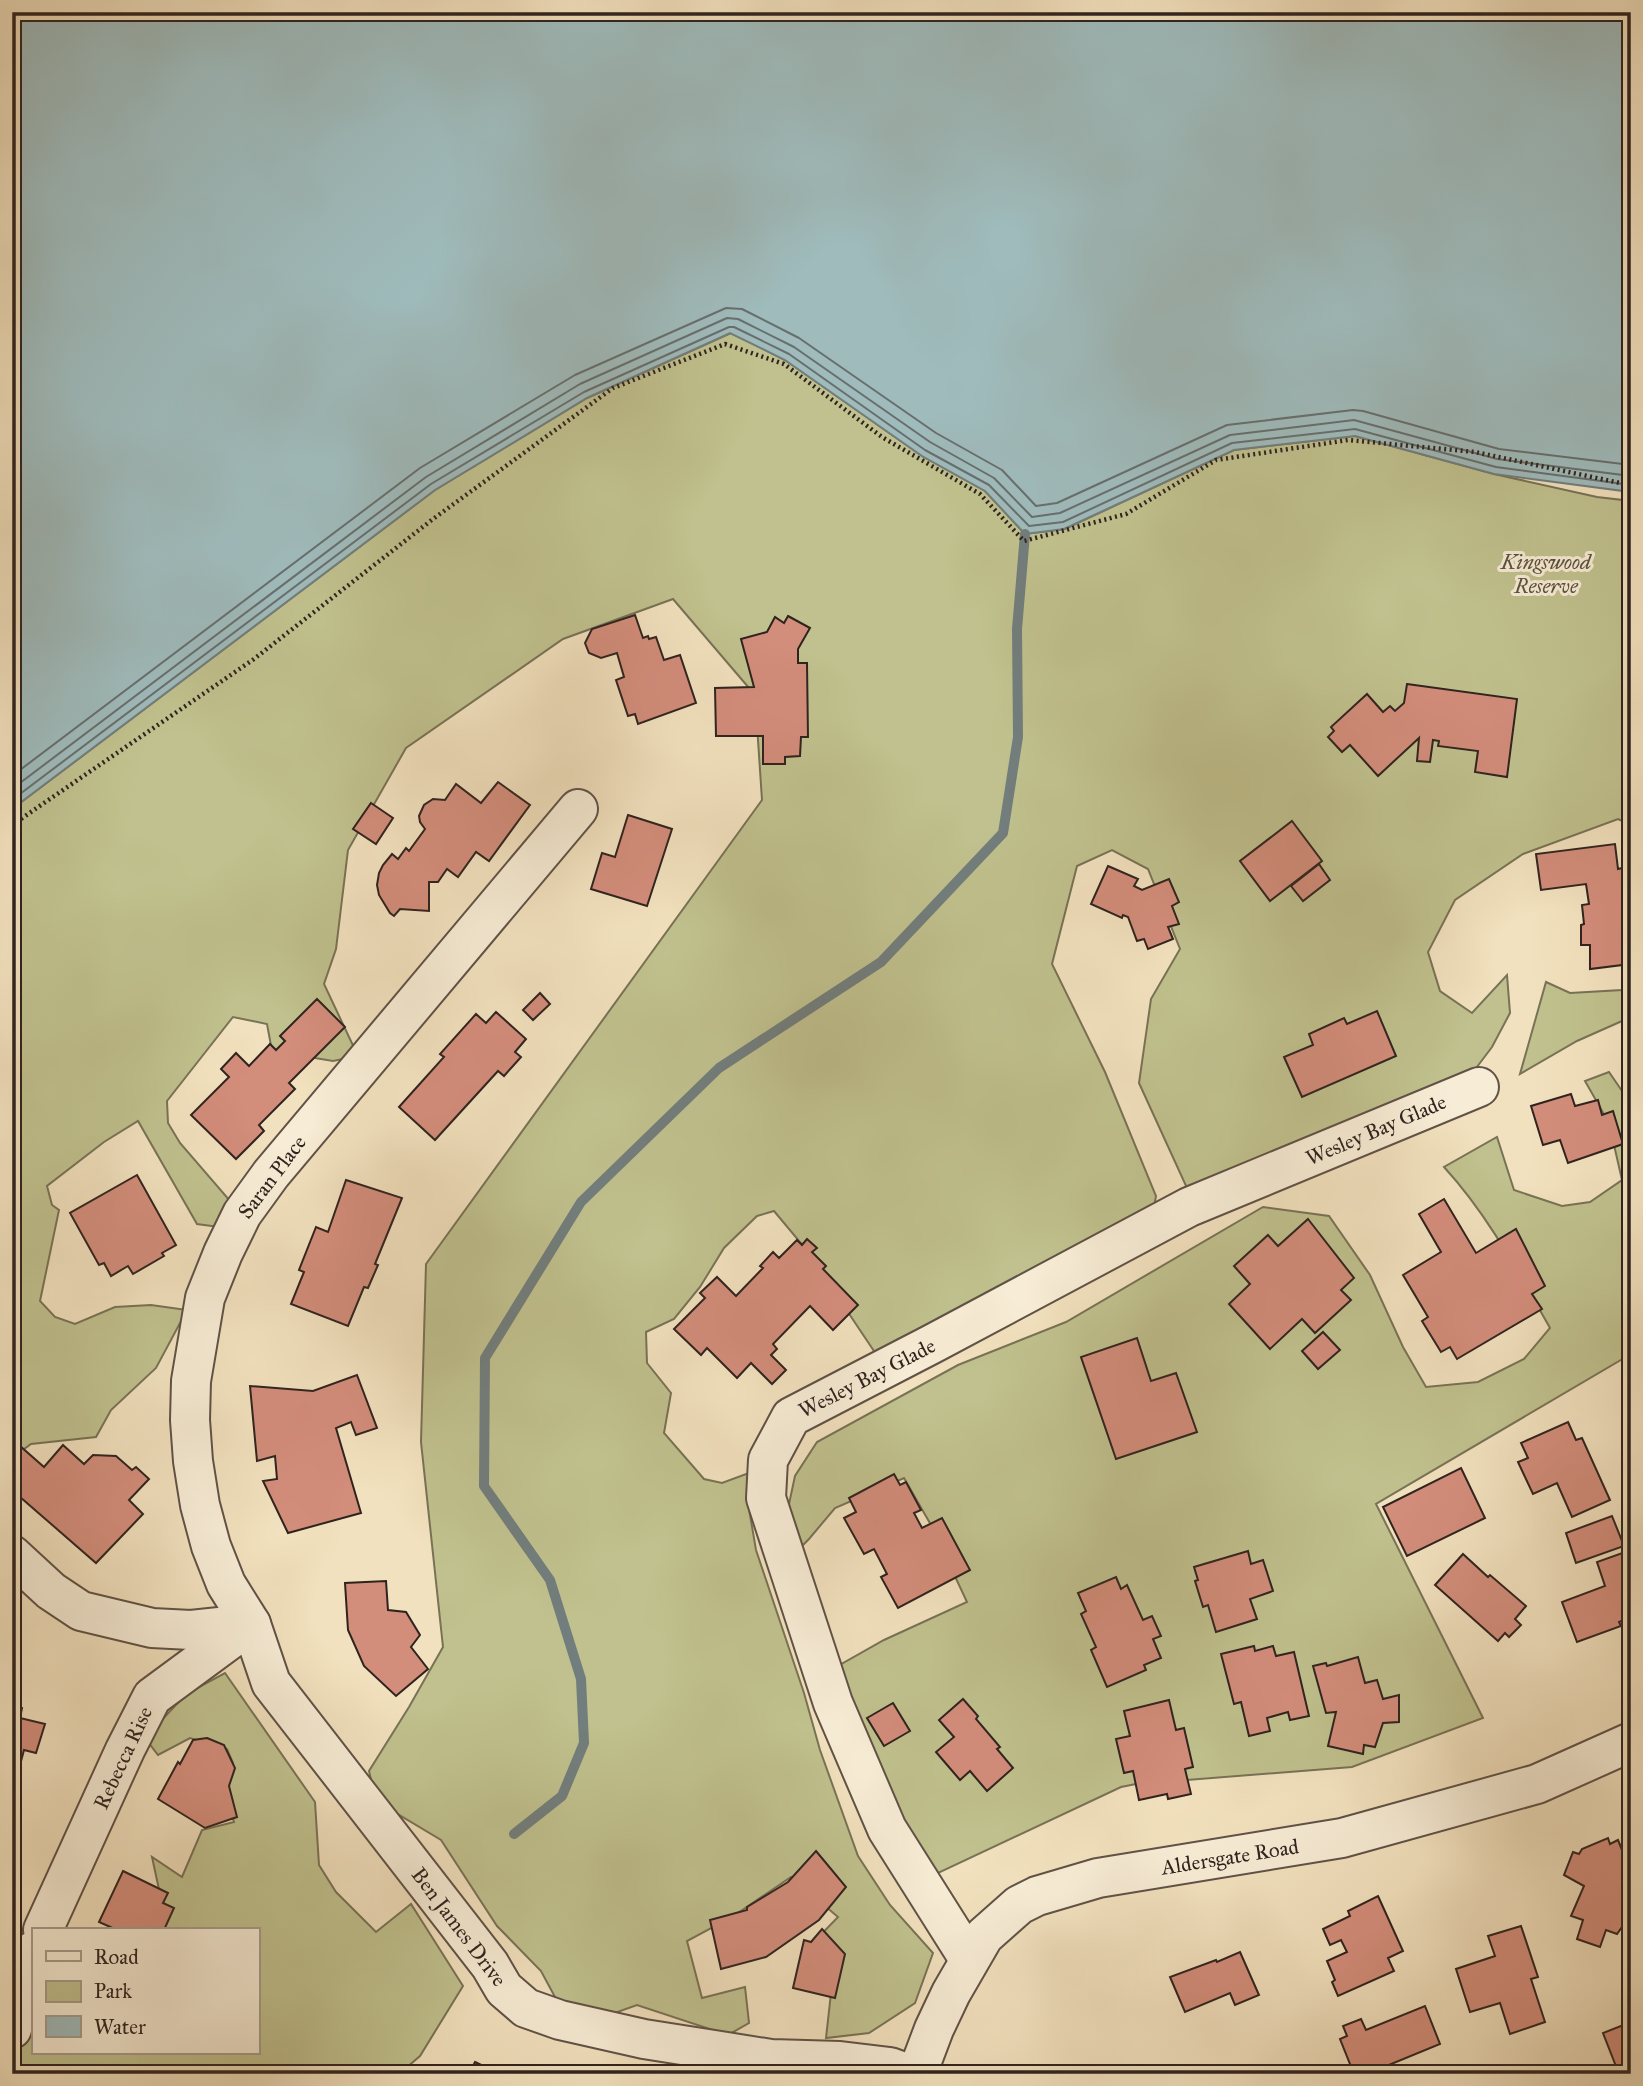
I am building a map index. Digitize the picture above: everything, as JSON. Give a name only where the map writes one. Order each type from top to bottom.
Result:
[{"type":"street","name":"Saran Place","points":[[251,1624],[226,1584],[211,1546],[200,1505],[193,1461],[191,1381],[205,1298],[223,1253],[242,1214],[271,1174],[578,808]]},
{"type":"street","name":"Wesley Bay Glade","points":[[969,1959],[887,1829],[832,1703],[766,1498],[768,1460],[791,1417],[1189,1207],[1479,1087]]},
{"type":"street","points":[[12,1555],[51,1591],[80,1611],[152,1628],[191,1630],[251,1624]]},
{"type":"street","name":"Rebecca Rise","points":[[44,1928],[152,1697],[251,1624]]},
{"type":"street","name":"Ben James Drive","points":[[251,1624],[271,1683],[491,1965],[504,1989],[526,2008],[560,2020],[644,2039],[771,2059],[840,2061],[890,2067],[909,2074]]},
{"type":"street","name":"Aldersgate Road","points":[[916,2074],[934,2029],[969,1959],[984,1937],[1019,1905],[1037,1896],[1098,1878],[1342,1838],[1537,1784],[1631,1742]]},
{"type":"street","points":[[12,2029],[32,1954]]},
{"type":"path","points":[[12,825],[254,659],[433,519],[613,388],[725,344],[784,364],[882,437],[980,494],[1024,541],[1126,514],[1216,460],[1348,440],[1475,452],[1625,484],[1631,492]]},
{"type":"green space","name":"Kingswood Reserve","points":[[731,333],[785,360],[922,456],[985,491],[1025,534],[1065,529],[1234,450],[1355,436],[1494,474],[1597,497],[1631,501],[1631,825],[1618,819],[1523,854],[1455,900],[1428,952],[1440,991],[1472,1013],[1507,975],[1510,1013],[1492,1047],[1461,1088],[1192,1199],[1139,1083],[1151,999],[1180,949],[1148,869],[1112,850],[1077,866],[1052,964],[1105,1072],[1156,1196],[1149,1234],[886,1369],[805,1248],[774,1211],[757,1216],[724,1248],[700,1287],[674,1319],[646,1332],[647,1363],[671,1393],[664,1433],[704,1479],[722,1483],[749,1473],[748,1503],[756,1550],[804,1693],[820,1750],[858,1856],[890,1905],[933,1953],[915,2003],[869,2033],[826,2038],[833,1975],[809,1947],[838,1917],[791,1877],[732,1917],[687,1941],[702,1998],[745,1987],[749,2023],[728,2035],[637,2005],[595,2020],[555,1997],[541,1971],[497,1926],[441,1840],[376,1801],[369,1771],[443,1647],[421,1442],[426,1264],[762,800],[755,695],[673,599],[563,639],[406,748],[348,850],[336,949],[324,984],[358,1056],[333,1061],[272,1051],[267,1024],[233,1017],[167,1101],[168,1123],[180,1143],[231,1202],[226,1228],[197,1224],[138,1121],[104,1142],[47,1186],[52,1205],[59,1210],[40,1301],[55,1317],[75,1324],[115,1307],[151,1305],[187,1310],[156,1368],[111,1410],[96,1437],[31,1444],[12,1458],[12,809],[435,490],[587,398]]},
{"type":"green space","points":[[1631,978],[1631,1017],[1577,1041],[1520,1074],[1546,982],[1570,993],[1622,990]]},
{"type":"green space","points":[[1609,1072],[1631,1104],[1631,1354],[1376,1504],[1483,1718],[1352,1767],[1121,1787],[919,1882],[838,1666],[884,1640],[967,1602],[931,1525],[904,1478],[835,1508],[789,1559],[786,1518],[795,1476],[817,1442],[958,1365],[1066,1322],[1263,1207],[1329,1216],[1370,1275],[1403,1347],[1426,1387],[1478,1382],[1524,1359],[1550,1328],[1488,1224],[1444,1167],[1497,1137],[1514,1190],[1562,1206],[1590,1202],[1622,1180],[1609,1123],[1585,1081]]},
{"type":"green space","points":[[225,1673],[315,1802],[319,1865],[336,1892],[376,1932],[411,1904],[463,1986],[420,2056],[399,2074],[12,2074],[14,2047],[32,2012],[32,2054],[259,2054],[259,1928],[164,1928],[166,1922],[152,1857],[182,1877],[202,1830],[234,1822],[224,1790],[233,1763],[227,1749],[190,1738],[158,1755],[145,1738],[186,1694]]},
{"type":"green space","points":[[12,1915],[24,1932],[12,1978]]},
{"type":"water","points":[[12,12],[1631,12],[1631,492],[1494,474],[1355,436],[1234,450],[1064,529],[1025,534],[985,491],[922,456],[785,360],[730,333],[587,398],[435,490],[12,809]]},
{"type":"building","points":[[635,615],[643,638],[656,637],[664,660],[680,655],[696,703],[638,724],[635,714],[628,716],[616,680],[624,677],[617,653],[601,658],[589,653],[585,643],[592,629]]},
{"type":"building","points":[[788,616],[810,628],[798,649],[798,663],[807,663],[808,737],[801,737],[800,756],[785,757],[785,764],[763,764],[763,736],[716,736],[715,688],[754,687],[741,639],[767,632],[775,617],[784,623]]},
{"type":"building","points":[[1407,684],[1517,699],[1507,777],[1475,772],[1478,751],[1438,746],[1439,741],[1433,740],[1430,762],[1417,761],[1419,738],[1378,776],[1350,745],[1342,752],[1328,737],[1334,731],[1331,727],[1367,694],[1383,712],[1390,706],[1395,711],[1404,703]]},
{"type":"building","points":[[498,782],[530,805],[489,861],[476,852],[458,877],[447,869],[438,882],[429,882],[429,911],[400,909],[394,916],[390,913],[379,895],[379,873],[392,854],[398,859],[406,848],[409,851],[425,829],[419,816],[424,805],[433,799],[445,800],[456,784],[481,803]]},
{"type":"building","points":[[371,803],[393,818],[376,844],[353,829]]},
{"type":"building","points":[[628,815],[672,829],[647,906],[591,889],[602,853],[615,857]]},
{"type":"building","points":[[1292,821],[1322,861],[1270,901],[1240,861]]},
{"type":"building","points":[[1615,844],[1618,869],[1631,866],[1630,964],[1590,969],[1590,945],[1581,945],[1581,925],[1584,924],[1582,905],[1589,904],[1586,884],[1541,890],[1536,854]]},
{"type":"building","points":[[1319,864],[1330,880],[1303,901],[1291,886]]},
{"type":"building","points":[[1108,866],[1138,879],[1134,886],[1142,890],[1169,879],[1179,902],[1172,906],[1179,924],[1168,927],[1173,939],[1148,949],[1144,939],[1137,941],[1128,917],[1123,915],[1122,918],[1091,904]]},
{"type":"building","points":[[540,993],[550,1004],[533,1020],[523,1010]]},
{"type":"building","points":[[317,999],[345,1027],[289,1083],[295,1089],[259,1125],[264,1131],[236,1159],[191,1115],[229,1077],[221,1069],[236,1053],[249,1066],[270,1044],[276,1050],[285,1041],[280,1036]]},
{"type":"building","points":[[1377,1011],[1396,1056],[1302,1097],[1284,1057],[1313,1045],[1309,1034],[1344,1018],[1347,1024]]},
{"type":"building","points":[[496,1012],[526,1039],[515,1052],[521,1057],[504,1076],[498,1071],[435,1140],[399,1107],[444,1057],[440,1054],[476,1014],[486,1023]]},
{"type":"building","points":[[1571,1094],[1575,1106],[1598,1100],[1602,1115],[1613,1111],[1623,1144],[1568,1163],[1560,1140],[1543,1145],[1531,1106]]},
{"type":"building","points":[[137,1175],[176,1245],[162,1253],[164,1256],[133,1274],[128,1266],[111,1276],[104,1263],[99,1265],[70,1213]]},
{"type":"building","points":[[346,1180],[402,1198],[375,1264],[378,1265],[368,1288],[364,1287],[348,1326],[291,1304],[304,1272],[299,1270],[316,1227],[328,1232]]},
{"type":"building","points":[[1444,1199],[1476,1253],[1516,1229],[1545,1286],[1532,1294],[1542,1309],[1457,1359],[1450,1347],[1441,1352],[1422,1321],[1428,1317],[1403,1275],[1441,1252],[1419,1214]]},
{"type":"building","points":[[1308,1219],[1354,1278],[1341,1290],[1351,1300],[1315,1333],[1302,1319],[1270,1349],[1229,1304],[1250,1284],[1234,1266],[1268,1235],[1278,1246]]},
{"type":"building","points":[[807,1239],[817,1248],[812,1252],[826,1266],[823,1269],[858,1305],[833,1330],[810,1306],[773,1344],[777,1349],[771,1355],[786,1370],[772,1384],[751,1363],[737,1378],[707,1348],[701,1355],[674,1329],[705,1298],[700,1293],[717,1277],[736,1296],[763,1268],[760,1266],[773,1252],[779,1258],[797,1240],[802,1245]]},
{"type":"building","points":[[1323,1332],[1340,1350],[1318,1369],[1302,1351]]},
{"type":"building","points":[[1137,1338],[1151,1381],[1176,1373],[1197,1432],[1116,1459],[1081,1357]]},
{"type":"building","points":[[357,1375],[377,1428],[356,1435],[351,1422],[336,1428],[361,1513],[288,1533],[263,1481],[277,1479],[275,1456],[257,1461],[250,1386],[313,1391]]},
{"type":"building","points":[[1568,1422],[1576,1440],[1582,1438],[1610,1500],[1572,1517],[1557,1483],[1533,1494],[1518,1462],[1528,1458],[1521,1443]]},
{"type":"building","points":[[63,1445],[84,1464],[93,1455],[116,1456],[132,1470],[136,1467],[149,1479],[129,1500],[143,1514],[96,1563],[12,1490],[12,1455],[20,1446],[44,1467]]},
{"type":"building","points":[[1461,1468],[1485,1518],[1407,1556],[1383,1507]]},
{"type":"building","points":[[894,1474],[900,1485],[906,1482],[921,1510],[914,1513],[922,1528],[942,1518],[970,1570],[898,1608],[881,1577],[887,1574],[874,1549],[864,1554],[844,1518],[856,1512],[849,1498]]},
{"type":"building","points":[[1612,1516],[1624,1546],[1576,1563],[1566,1533]]},
{"type":"building","points":[[1248,1551],[1251,1564],[1263,1560],[1273,1591],[1250,1599],[1257,1619],[1216,1632],[1208,1605],[1203,1607],[1194,1567]]},
{"type":"building","points":[[1628,1551],[1631,1558],[1631,1617],[1619,1622],[1621,1626],[1577,1642],[1562,1602],[1605,1586],[1597,1562]]},
{"type":"building","points":[[1463,1554],[1526,1606],[1515,1619],[1521,1625],[1509,1637],[1505,1633],[1498,1641],[1435,1585]]},
{"type":"building","points":[[1116,1577],[1121,1589],[1127,1585],[1143,1620],[1152,1616],[1161,1636],[1153,1639],[1161,1658],[1144,1665],[1146,1670],[1107,1687],[1091,1650],[1096,1647],[1081,1614],[1086,1611],[1078,1593]]},
{"type":"building","points":[[386,1581],[388,1610],[406,1612],[420,1635],[411,1647],[428,1669],[396,1696],[364,1666],[348,1630],[345,1583]]},
{"type":"building","points":[[1254,1646],[1255,1651],[1273,1646],[1276,1656],[1294,1652],[1309,1716],[1290,1720],[1288,1712],[1267,1718],[1270,1731],[1249,1736],[1241,1702],[1234,1704],[1221,1654]]},
{"type":"building","points":[[1358,1657],[1365,1683],[1377,1680],[1383,1699],[1399,1695],[1399,1722],[1383,1723],[1375,1747],[1364,1745],[1363,1754],[1328,1746],[1336,1712],[1326,1713],[1313,1666],[1326,1663],[1327,1666]]},
{"type":"building","points":[[963,1699],[978,1716],[976,1719],[1000,1747],[997,1749],[1013,1768],[987,1791],[970,1771],[960,1780],[936,1752],[954,1737],[939,1720]]},
{"type":"building","points":[[1169,1700],[1176,1730],[1184,1728],[1193,1767],[1185,1769],[1191,1794],[1168,1799],[1167,1794],[1139,1800],[1133,1771],[1124,1773],[1116,1739],[1130,1736],[1124,1711]]},
{"type":"building","points":[[893,1703],[910,1731],[884,1746],[867,1718]]},
{"type":"building","points":[[12,1706],[22,1708],[20,1718],[45,1724],[36,1753],[24,1750],[19,1769],[12,1768]]},
{"type":"building","points":[[207,1738],[224,1745],[235,1768],[229,1786],[237,1817],[205,1828],[158,1799],[193,1740]]},
{"type":"building","points":[[1608,1838],[1610,1844],[1618,1840],[1631,1872],[1631,1914],[1617,1934],[1606,1930],[1600,1947],[1577,1939],[1583,1920],[1571,1916],[1584,1886],[1564,1875],[1573,1852],[1579,1854],[1582,1849]]},
{"type":"building","points":[[816,1851],[846,1887],[819,1920],[766,1957],[721,1969],[710,1920],[747,1910],[747,1907],[788,1882]]},
{"type":"building","points":[[123,1871],[168,1893],[163,1903],[174,1908],[165,1928],[112,1928],[99,1922]]},
{"type":"building","points":[[1378,1896],[1403,1951],[1388,1958],[1394,1971],[1338,1996],[1327,1961],[1347,1952],[1341,1940],[1330,1945],[1323,1929],[1350,1916],[1348,1911]]},
{"type":"building","points":[[1521,1926],[1538,1977],[1531,1979],[1545,2022],[1510,2034],[1500,2003],[1470,2012],[1456,1969],[1495,1956],[1488,1936]]},
{"type":"building","points":[[822,1929],[845,1954],[835,1998],[793,1988],[804,1940],[811,1942]]},
{"type":"building","points":[[1240,1952],[1259,1995],[1235,2005],[1230,1993],[1185,2012],[1170,1977]]},
{"type":"building","points":[[1425,2006],[1440,2044],[1367,2074],[1354,2074],[1340,2039],[1347,2036],[1343,2026],[1361,2019],[1366,2030]]},
{"type":"building","points":[[1631,2022],[1631,2074],[1619,2074],[1603,2033]]},
{"type":"building","points":[[475,2062],[496,2072],[495,2074],[469,2074]]},
{"type":"waterway","points":[[514,1834],[562,1796],[584,1743],[581,1679],[550,1580],[484,1486],[485,1358],[581,1202],[719,1068],[881,962],[1003,833],[1018,737],[1017,629],[1025,534]]}]
